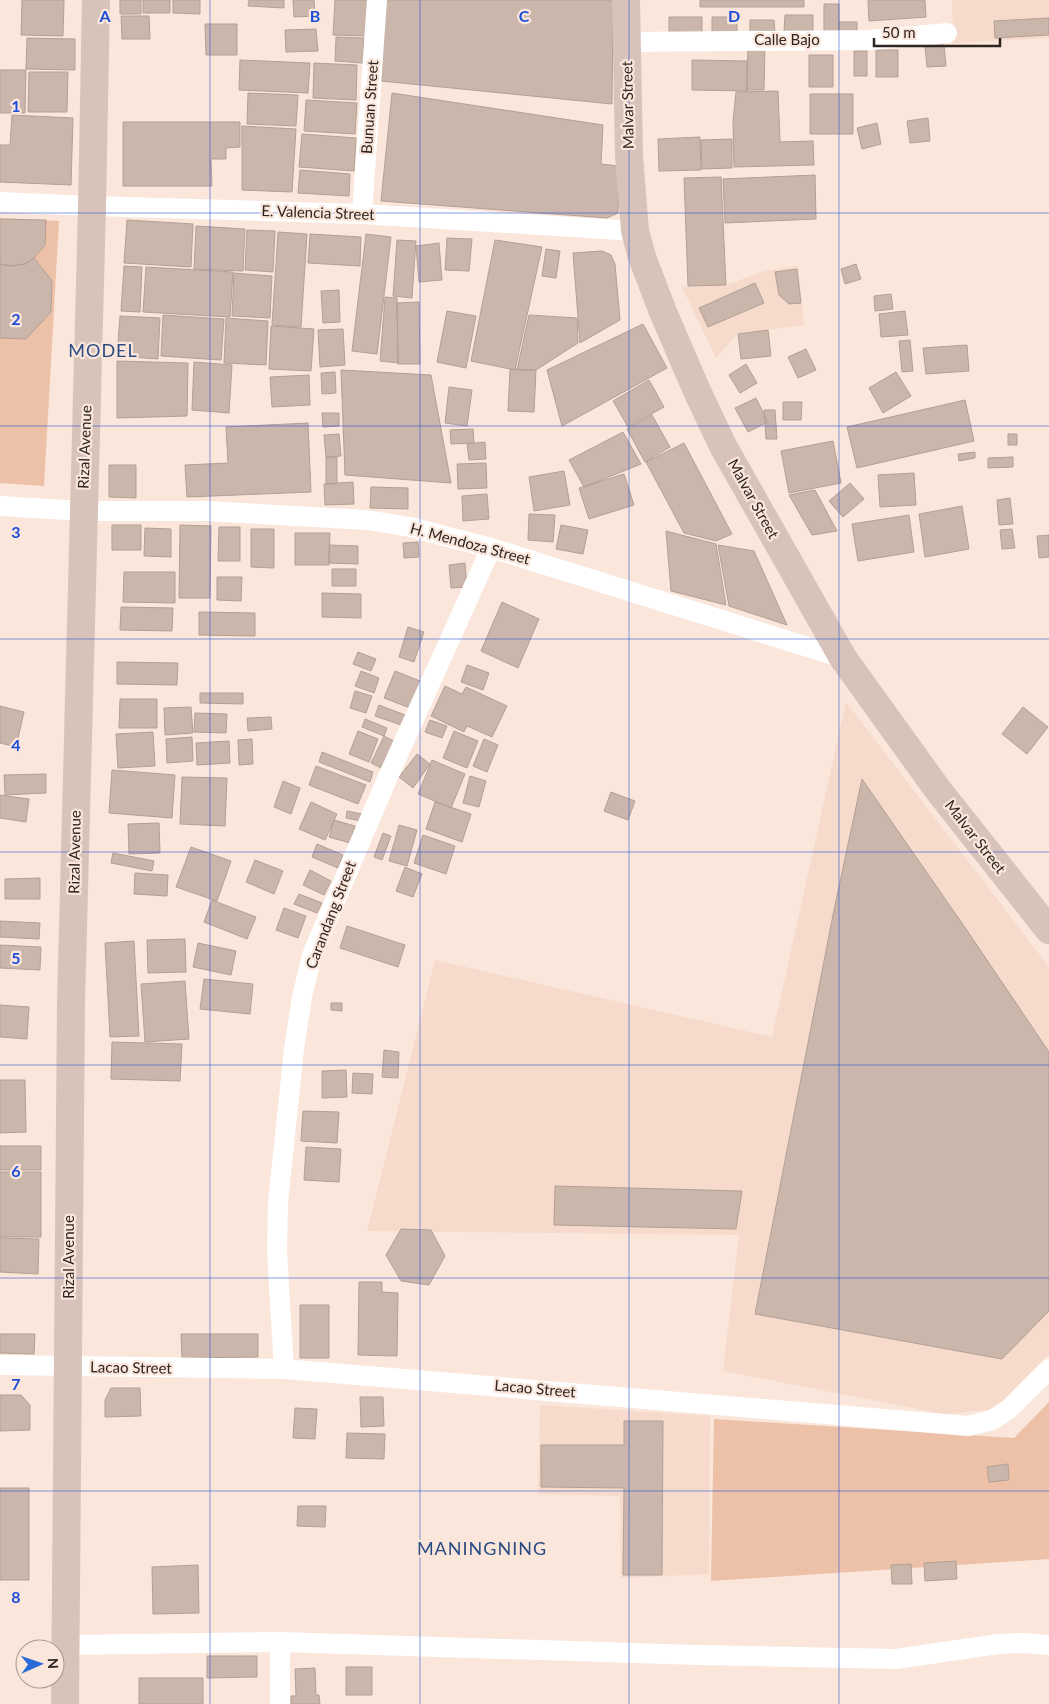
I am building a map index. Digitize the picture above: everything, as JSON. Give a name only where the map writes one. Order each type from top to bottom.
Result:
[{"type":"main road","name":"Rizal Avenue","points":[[65,1704],[71,1003],[96,0]]},
{"type":"main road","name":"Malvar Street","points":[[626,0],[629,156],[635,231],[642,257],[663,312],[723,446],[843,658],[938,790],[1049,930]]},
{"type":"street","name":"Bunuan Street","points":[[362,214],[377,0]]},
{"type":"street","name":"Calle Bajo","points":[[627,42],[870,40],[947,33]]},
{"type":"street","name":"E. Valencia Street","points":[[0,202],[362,214],[635,231]]},
{"type":"street","name":"H. Mendoza Street","points":[[0,506],[83,511],[206,512],[367,520],[418,529],[492,548],[843,658]]},
{"type":"street","name":"Carandang Street","points":[[284,1369],[278,1269],[278,1202],[297,1032],[302,997],[312,955],[386,779],[492,548]]},
{"type":"street","name":"Lacao Street","points":[[0,1364],[284,1369],[968,1426],[992,1420],[1009,1409],[1049,1369]]},
{"type":"street","points":[[280,1642],[280,1704]]},
{"type":"street","points":[[66,1645],[280,1642],[896,1659],[1020,1643],[1049,1645]]},
{"type":"shaded area","points":[[952,0],[1049,0],[1049,38],[953,43]]},
{"type":"shaded area","points":[[0,218],[59,221],[44,486],[0,483]]},
{"type":"shaded area","points":[[798,266],[804,325],[737,334],[716,358],[682,287],[726,285],[765,271]]},
{"type":"shaded area","points":[[846,702],[1049,967],[1049,1354],[995,1409],[943,1414],[723,1371],[739,1235],[367,1231],[435,960],[772,1037]]},
{"type":"shaded area","points":[[1049,1402],[1049,1559],[711,1581],[714,1419],[1014,1438]]},
{"type":"shaded area","points":[[540,1405],[710,1416],[709,1574],[621,1578],[620,1496],[538,1494]]},
{"type":"building","points":[[22,0],[64,0],[63,36],[21,35]]},
{"type":"building","points":[[120,0],[141,0],[141,14],[120,14]]},
{"type":"building","points":[[143,0],[170,0],[170,13],[143,13]]},
{"type":"building","points":[[173,0],[200,0],[200,14],[173,13]]},
{"type":"building","points":[[249,0],[284,0],[284,8],[248,6]]},
{"type":"building","points":[[293,0],[314,0],[315,16],[294,17]]},
{"type":"building","points":[[335,0],[368,0],[366,36],[333,35]]},
{"type":"building","points":[[386,0],[613,0],[612,104],[381,81]]},
{"type":"building","points":[[700,0],[804,0],[804,7],[700,7]]},
{"type":"building","points":[[868,0],[925,0],[926,17],[869,21]]},
{"type":"building","points":[[824,4],[839,4],[839,32],[824,32]]},
{"type":"building","points":[[785,15],[813,15],[813,32],[784,32]]},
{"type":"building","points":[[121,16],[149,16],[150,39],[122,39]]},
{"type":"building","points":[[669,17],[702,17],[702,33],[669,33]]},
{"type":"building","points":[[712,17],[737,17],[737,34],[712,34]]},
{"type":"building","points":[[1049,18],[1049,35],[995,38],[994,21]]},
{"type":"building","points":[[750,20],[774,20],[775,33],[750,33]]},
{"type":"building","points":[[839,22],[857,22],[857,32],[839,32]]},
{"type":"building","points":[[205,24],[237,24],[237,55],[206,55]]},
{"type":"building","points":[[316,29],[318,51],[286,52],[285,30]]},
{"type":"building","points":[[336,37],[364,38],[363,63],[335,61]]},
{"type":"building","points":[[27,38],[75,39],[75,70],[26,69]]},
{"type":"building","points":[[748,44],[765,44],[764,90],[747,90]]},
{"type":"building","points":[[944,45],[946,66],[927,67],[925,46]]},
{"type":"building","points":[[876,50],[898,50],[898,77],[876,77]]},
{"type":"building","points":[[854,51],[867,51],[867,76],[854,76]]},
{"type":"building","points":[[809,55],[833,55],[833,87],[809,87]]},
{"type":"building","points":[[240,60],[310,63],[308,93],[239,90]]},
{"type":"building","points":[[692,60],[747,61],[747,91],[692,90]]},
{"type":"building","points":[[314,63],[357,65],[356,100],[313,98]]},
{"type":"building","points":[[0,70],[26,70],[25,113],[0,113]]},
{"type":"building","points":[[29,72],[68,72],[67,112],[28,112]]},
{"type":"building","points":[[778,91],[780,142],[813,141],[814,165],[734,167],[733,121],[736,92]]},
{"type":"building","points":[[248,93],[298,95],[296,126],[247,124]]},
{"type":"building","points":[[392,93],[603,125],[601,164],[619,166],[618,213],[607,218],[381,201]]},
{"type":"building","points":[[810,94],[853,94],[853,134],[810,134]]},
{"type":"building","points":[[306,100],[357,103],[355,134],[304,131]]},
{"type":"building","points":[[12,115],[73,118],[71,185],[0,182],[0,145],[10,145]]},
{"type":"building","points":[[928,118],[930,141],[910,143],[907,121]]},
{"type":"building","points":[[123,122],[240,122],[240,147],[226,148],[226,159],[211,159],[212,186],[123,186]]},
{"type":"building","points":[[877,123],[881,144],[862,149],[857,128]]},
{"type":"building","points":[[242,126],[296,129],[292,192],[242,190]]},
{"type":"building","points":[[302,134],[356,138],[354,171],[299,167]]},
{"type":"building","points":[[700,137],[701,170],[659,171],[658,139]]},
{"type":"building","points":[[732,139],[732,168],[702,169],[701,140]]},
{"type":"building","points":[[300,170],[350,174],[349,196],[298,193]]},
{"type":"building","points":[[815,175],[816,219],[725,223],[723,179]]},
{"type":"building","points":[[721,177],[726,285],[688,286],[684,178]]},
{"type":"building","points":[[0,219],[46,220],[45,245],[34,258],[25,264],[11,266],[0,264]]},
{"type":"building","points":[[127,220],[193,224],[191,267],[124,263]]},
{"type":"building","points":[[196,226],[245,229],[243,271],[194,269]]},
{"type":"building","points":[[247,230],[275,231],[273,272],[245,270]]},
{"type":"building","points":[[278,232],[307,234],[301,327],[272,325]]},
{"type":"building","points":[[310,234],[361,237],[360,266],[308,263]]},
{"type":"building","points":[[366,234],[391,237],[377,354],[352,351]]},
{"type":"building","points":[[447,238],[472,239],[469,271],[445,270]]},
{"type":"building","points":[[397,240],[416,241],[412,298],[393,296]]},
{"type":"building","points":[[495,240],[542,247],[515,370],[471,361]]},
{"type":"building","points":[[439,243],[442,280],[419,282],[416,246]]},
{"type":"building","points":[[546,249],[560,251],[556,278],[542,276]]},
{"type":"building","points":[[602,251],[611,255],[615,264],[620,320],[580,343],[573,253]]},
{"type":"building","points":[[34,258],[52,281],[51,312],[26,339],[0,338],[0,264],[11,266],[25,264]]},
{"type":"building","points":[[856,264],[861,279],[845,284],[841,269]]},
{"type":"building","points":[[124,266],[142,267],[140,312],[121,311]]},
{"type":"building","points":[[146,267],[233,272],[230,317],[143,312]]},
{"type":"building","points":[[797,269],[801,303],[789,304],[779,295],[775,272]]},
{"type":"building","points":[[234,273],[272,276],[270,318],[232,316]]},
{"type":"building","points":[[755,283],[764,303],[708,327],[699,308]]},
{"type":"building","points":[[339,290],[340,322],[323,323],[321,291]]},
{"type":"building","points":[[891,294],[893,309],[875,311],[874,296]]},
{"type":"building","points":[[385,297],[397,298],[398,363],[380,361]]},
{"type":"building","points":[[419,302],[420,364],[398,364],[397,303]]},
{"type":"building","points":[[447,311],[476,316],[466,368],[437,362]]},
{"type":"building","points":[[905,311],[908,335],[881,337],[879,314]]},
{"type":"building","points":[[163,315],[224,319],[221,360],[161,356]]},
{"type":"building","points":[[529,315],[577,318],[578,343],[536,370],[517,370]]},
{"type":"building","points":[[120,316],[160,318],[158,359],[117,356]]},
{"type":"building","points":[[226,318],[268,321],[266,365],[224,363]]},
{"type":"building","points":[[643,324],[667,368],[562,426],[547,370]]},
{"type":"building","points":[[271,326],[314,329],[311,371],[269,369]]},
{"type":"building","points":[[343,329],[345,365],[320,367],[318,330]]},
{"type":"building","points":[[768,330],[771,356],[741,359],[738,334]]},
{"type":"building","points":[[910,340],[913,371],[902,372],[899,341]]},
{"type":"building","points":[[967,345],[969,371],[926,374],[923,348]]},
{"type":"building","points":[[806,349],[816,370],[798,378],[788,357]]},
{"type":"building","points":[[117,361],[188,363],[187,416],[117,418]]},
{"type":"building","points":[[194,362],[232,365],[229,413],[192,410]]},
{"type":"building","points":[[746,364],[757,383],[740,393],[729,375]]},
{"type":"building","points":[[510,369],[536,370],[534,412],[508,411]]},
{"type":"building","points":[[341,370],[431,375],[451,483],[345,475]]},
{"type":"building","points":[[335,372],[336,393],[322,394],[321,373]]},
{"type":"building","points":[[896,372],[911,396],[883,413],[869,388]]},
{"type":"building","points":[[309,375],[310,405],[272,407],[270,377]]},
{"type":"building","points":[[649,380],[664,407],[628,427],[613,401]]},
{"type":"building","points":[[449,387],[472,390],[467,426],[445,423]]},
{"type":"building","points":[[756,398],[768,422],[748,432],[735,408]]},
{"type":"building","points":[[965,400],[974,441],[857,468],[847,427]]},
{"type":"building","points":[[783,402],[802,402],[801,420],[783,420]]},
{"type":"building","points":[[764,410],[775,410],[777,439],[766,439]]},
{"type":"building","points":[[322,413],[339,413],[339,426],[323,427]]},
{"type":"building","points":[[652,415],[670,447],[645,462],[627,429]]},
{"type":"building","points":[[308,423],[311,492],[187,497],[185,465],[228,463],[226,427]]},
{"type":"building","points":[[473,429],[474,443],[451,444],[450,430]]},
{"type":"building","points":[[623,432],[641,464],[584,487],[569,460]]},
{"type":"building","points":[[339,434],[341,456],[326,457],[324,435]]},
{"type":"building","points":[[1008,434],[1017,434],[1017,445],[1008,445]]},
{"type":"building","points":[[833,441],[841,483],[789,493],[781,451]]},
{"type":"building","points":[[485,442],[486,459],[469,460],[467,444]]},
{"type":"building","points":[[684,443],[732,534],[716,541],[684,533],[646,462]]},
{"type":"building","points":[[975,452],[975,458],[959,461],[958,454]]},
{"type":"building","points":[[326,457],[337,457],[337,484],[326,484]]},
{"type":"building","points":[[1013,457],[1013,467],[988,468],[988,458]]},
{"type":"building","points":[[486,463],[487,488],[458,489],[457,464]]},
{"type":"building","points":[[109,465],[136,465],[136,498],[109,497]]},
{"type":"building","points":[[564,471],[570,505],[534,511],[529,477]]},
{"type":"building","points":[[914,473],[916,505],[880,507],[878,475]]},
{"type":"building","points":[[624,474],[634,505],[589,519],[579,488]]},
{"type":"building","points":[[353,482],[354,504],[325,505],[324,484]]},
{"type":"building","points":[[850,483],[864,499],[843,517],[829,501]]},
{"type":"building","points":[[371,487],[408,488],[408,509],[370,508]]},
{"type":"building","points":[[815,490],[837,531],[812,535],[789,495]]},
{"type":"building","points":[[487,494],[489,519],[463,521],[462,496]]},
{"type":"building","points":[[1010,498],[1013,524],[999,525],[997,500]]},
{"type":"building","points":[[962,506],[969,549],[925,557],[919,514]]},
{"type":"building","points":[[529,514],[555,515],[553,542],[528,540]]},
{"type":"building","points":[[909,515],[914,552],[858,561],[852,524]]},
{"type":"building","points":[[112,525],[141,525],[141,550],[112,550]]},
{"type":"building","points":[[180,525],[211,526],[210,598],[179,598]]},
{"type":"building","points":[[561,525],[588,530],[583,554],[556,549]]},
{"type":"building","points":[[219,527],[240,527],[240,561],[218,561]]},
{"type":"building","points":[[145,528],[171,529],[171,557],[144,556]]},
{"type":"building","points":[[251,529],[274,529],[274,568],[251,567]]},
{"type":"building","points":[[1012,529],[1015,548],[1002,549],[1000,530]]},
{"type":"building","points":[[666,531],[716,544],[726,605],[671,591]]},
{"type":"building","points":[[295,533],[330,533],[329,565],[295,565]]},
{"type":"building","points":[[1049,535],[1049,557],[1039,558],[1037,536]]},
{"type":"building","points":[[418,542],[419,557],[404,558],[403,543]]},
{"type":"building","points":[[329,545],[358,546],[358,564],[329,563]]},
{"type":"building","points":[[718,545],[754,551],[787,625],[729,606]]},
{"type":"building","points":[[465,563],[467,587],[451,588],[449,565]]},
{"type":"building","points":[[332,569],[356,569],[356,586],[332,586]]},
{"type":"building","points":[[124,572],[175,572],[175,603],[123,602]]},
{"type":"building","points":[[217,577],[242,577],[241,601],[217,600]]},
{"type":"building","points":[[322,593],[361,594],[361,618],[322,617]]},
{"type":"building","points":[[502,602],[539,619],[518,668],[481,651]]},
{"type":"building","points":[[121,607],[173,608],[172,631],[120,630]]},
{"type":"building","points":[[199,612],[255,613],[255,636],[199,635]]},
{"type":"building","points":[[408,627],[424,632],[414,662],[399,657]]},
{"type":"building","points":[[358,652],[376,659],[371,671],[353,664]]},
{"type":"building","points":[[117,662],[178,663],[177,685],[117,684]]},
{"type":"building","points":[[467,665],[489,673],[483,690],[461,682]]},
{"type":"building","points":[[361,671],[379,678],[374,693],[355,686]]},
{"type":"building","points":[[395,671],[420,681],[410,708],[384,698]]},
{"type":"building","points":[[445,686],[462,694],[466,687],[507,706],[492,737],[467,726],[464,732],[431,716]]},
{"type":"building","points":[[355,691],[372,696],[366,713],[350,708]]},
{"type":"building","points":[[200,693],[243,693],[243,704],[200,703]]},
{"type":"building","points":[[120,699],[157,699],[157,728],[119,728]]},
{"type":"building","points":[[379,705],[405,715],[401,725],[375,716]]},
{"type":"building","points":[[0,706],[24,712],[16,747],[0,743]]},
{"type":"building","points":[[191,707],[193,733],[165,735],[164,708]]},
{"type":"building","points":[[1023,707],[1048,727],[1027,754],[1002,734]]},
{"type":"building","points":[[195,713],[227,714],[226,733],[194,732]]},
{"type":"building","points":[[271,717],[272,729],[248,731],[247,718]]},
{"type":"building","points":[[365,719],[387,728],[384,736],[362,727]]},
{"type":"building","points":[[430,720],[447,726],[442,738],[425,732]]},
{"type":"building","points":[[358,731],[378,739],[369,762],[349,754]]},
{"type":"building","points":[[454,731],[478,741],[467,768],[443,758]]},
{"type":"building","points":[[153,732],[155,766],[118,768],[116,734]]},
{"type":"building","points":[[384,736],[394,741],[381,768],[371,763]]},
{"type":"building","points":[[192,737],[193,761],[167,763],[166,739]]},
{"type":"building","points":[[252,739],[253,764],[239,765],[238,740]]},
{"type":"building","points":[[484,739],[498,745],[487,772],[473,766]]},
{"type":"building","points":[[229,741],[230,763],[197,765],[196,743]]},
{"type":"building","points":[[322,752],[373,772],[370,782],[319,762]]},
{"type":"building","points":[[417,754],[430,764],[413,788],[399,777]]},
{"type":"building","points":[[432,760],[465,774],[451,808],[418,794]]},
{"type":"building","points":[[316,766],[366,785],[358,804],[309,785]]},
{"type":"building","points":[[112,770],[175,775],[172,818],[109,813]]},
{"type":"building","points":[[46,774],[46,793],[5,795],[4,775]]},
{"type":"building","points":[[470,776],[486,781],[479,807],[463,803]]},
{"type":"building","points":[[182,777],[227,778],[225,826],[180,824]]},
{"type":"building","points":[[862,779],[1049,1052],[1049,1311],[1002,1359],[755,1314],[834,910]]},
{"type":"building","points":[[283,781],[300,788],[291,814],[274,807]]},
{"type":"building","points":[[611,792],[635,801],[628,820],[604,811]]},
{"type":"building","points":[[0,795],[29,799],[26,822],[0,818]]},
{"type":"building","points":[[311,802],[337,814],[325,840],[299,829]]},
{"type":"building","points":[[435,802],[471,814],[462,842],[426,829]]},
{"type":"building","points":[[347,811],[362,814],[361,821],[346,818]]},
{"type":"building","points":[[334,820],[355,826],[350,843],[329,837]]},
{"type":"building","points":[[159,823],[160,853],[129,854],[128,824]]},
{"type":"building","points":[[399,825],[417,830],[407,866],[389,861]]},
{"type":"building","points":[[383,833],[391,836],[382,860],[374,857]]},
{"type":"building","points":[[423,835],[455,846],[446,874],[414,863]]},
{"type":"building","points":[[317,844],[343,855],[338,868],[312,857]]},
{"type":"building","points":[[191,847],[231,861],[217,901],[176,887]]},
{"type":"building","points":[[113,853],[154,861],[152,871],[111,863]]},
{"type":"building","points":[[255,860],[283,871],[274,894],[246,882]]},
{"type":"building","points":[[405,867],[422,874],[413,897],[396,891]]},
{"type":"building","points":[[310,870],[331,881],[324,895],[303,885]]},
{"type":"building","points":[[135,873],[168,875],[167,896],[134,894]]},
{"type":"building","points":[[40,878],[40,899],[5,899],[5,879]]},
{"type":"building","points":[[299,894],[322,903],[317,913],[294,904]]},
{"type":"building","points":[[212,900],[256,917],[247,939],[204,922]]},
{"type":"building","points":[[284,908],[306,916],[298,938],[276,930]]},
{"type":"building","points":[[0,921],[40,923],[39,939],[0,937]]},
{"type":"building","points":[[347,926],[405,945],[398,967],[340,948]]},
{"type":"building","points":[[185,939],[186,972],[148,973],[147,940]]},
{"type":"building","points":[[134,941],[139,1036],[110,1037],[105,943]]},
{"type":"building","points":[[198,943],[236,951],[231,975],[193,967]]},
{"type":"building","points":[[0,945],[41,947],[40,970],[0,968]]},
{"type":"building","points":[[204,979],[253,984],[250,1014],[200,1009]]},
{"type":"building","points":[[185,981],[189,1039],[145,1042],[141,984]]},
{"type":"building","points":[[331,1003],[342,1003],[342,1011],[331,1010]]},
{"type":"building","points":[[0,1005],[29,1007],[27,1039],[0,1037]]},
{"type":"building","points":[[112,1042],[182,1044],[180,1081],[111,1079]]},
{"type":"building","points":[[384,1050],[399,1052],[398,1078],[382,1077]]},
{"type":"building","points":[[346,1070],[347,1097],[322,1098],[322,1071]]},
{"type":"building","points":[[353,1073],[373,1074],[372,1094],[352,1093]]},
{"type":"building","points":[[0,1080],[25,1080],[26,1132],[0,1133]]},
{"type":"building","points":[[303,1111],[339,1112],[337,1143],[301,1141]]},
{"type":"building","points":[[0,1146],[41,1146],[41,1170],[0,1170]]},
{"type":"building","points":[[306,1147],[341,1149],[339,1182],[304,1180]]},
{"type":"building","points":[[0,1172],[41,1172],[41,1237],[0,1237]]},
{"type":"building","points":[[555,1186],[742,1191],[736,1229],[554,1225]]},
{"type":"building","points":[[401,1229],[431,1230],[445,1256],[429,1285],[401,1281],[386,1255]]},
{"type":"building","points":[[0,1238],[39,1239],[38,1274],[0,1272]]},
{"type":"building","points":[[359,1282],[382,1282],[382,1292],[398,1293],[397,1356],[358,1355]]},
{"type":"building","points":[[300,1305],[329,1305],[329,1358],[300,1358]]},
{"type":"building","points":[[0,1334],[35,1334],[34,1354],[0,1353]]},
{"type":"building","points":[[181,1334],[258,1334],[258,1357],[182,1358]]},
{"type":"building","points":[[111,1388],[140,1388],[141,1416],[105,1417],[105,1400]]},
{"type":"building","points":[[0,1395],[21,1395],[30,1405],[30,1430],[0,1431]]},
{"type":"building","points":[[360,1397],[383,1397],[384,1426],[361,1427]]},
{"type":"building","points":[[295,1408],[317,1409],[315,1439],[293,1438]]},
{"type":"building","points":[[624,1421],[663,1421],[662,1575],[623,1575],[624,1488],[541,1487],[541,1445],[624,1445]]},
{"type":"building","points":[[347,1433],[385,1434],[384,1459],[346,1458]]},
{"type":"building","points":[[1008,1464],[1009,1480],[989,1482],[987,1467]]},
{"type":"building","points":[[0,1488],[29,1488],[29,1580],[0,1580]]},
{"type":"building","points":[[298,1506],[326,1506],[325,1527],[297,1526]]},
{"type":"building","points":[[956,1561],[957,1579],[925,1581],[924,1563]]},
{"type":"building","points":[[911,1564],[912,1584],[892,1584],[891,1565]]},
{"type":"building","points":[[198,1565],[199,1613],[153,1614],[152,1567]]},
{"type":"building","points":[[207,1656],[257,1656],[257,1677],[207,1678]]},
{"type":"building","points":[[346,1667],[372,1667],[372,1695],[346,1695]]},
{"type":"building","points":[[315,1668],[316,1695],[319,1695],[320,1704],[291,1704],[291,1696],[296,1696],[295,1669]]},
{"type":"building","points":[[139,1678],[203,1678],[203,1704],[139,1704]]},
{"type":"district","name":"MODEL","points":[[103,351]]},
{"type":"district","name":"MANINGNING","points":[[482,1549]]}]
